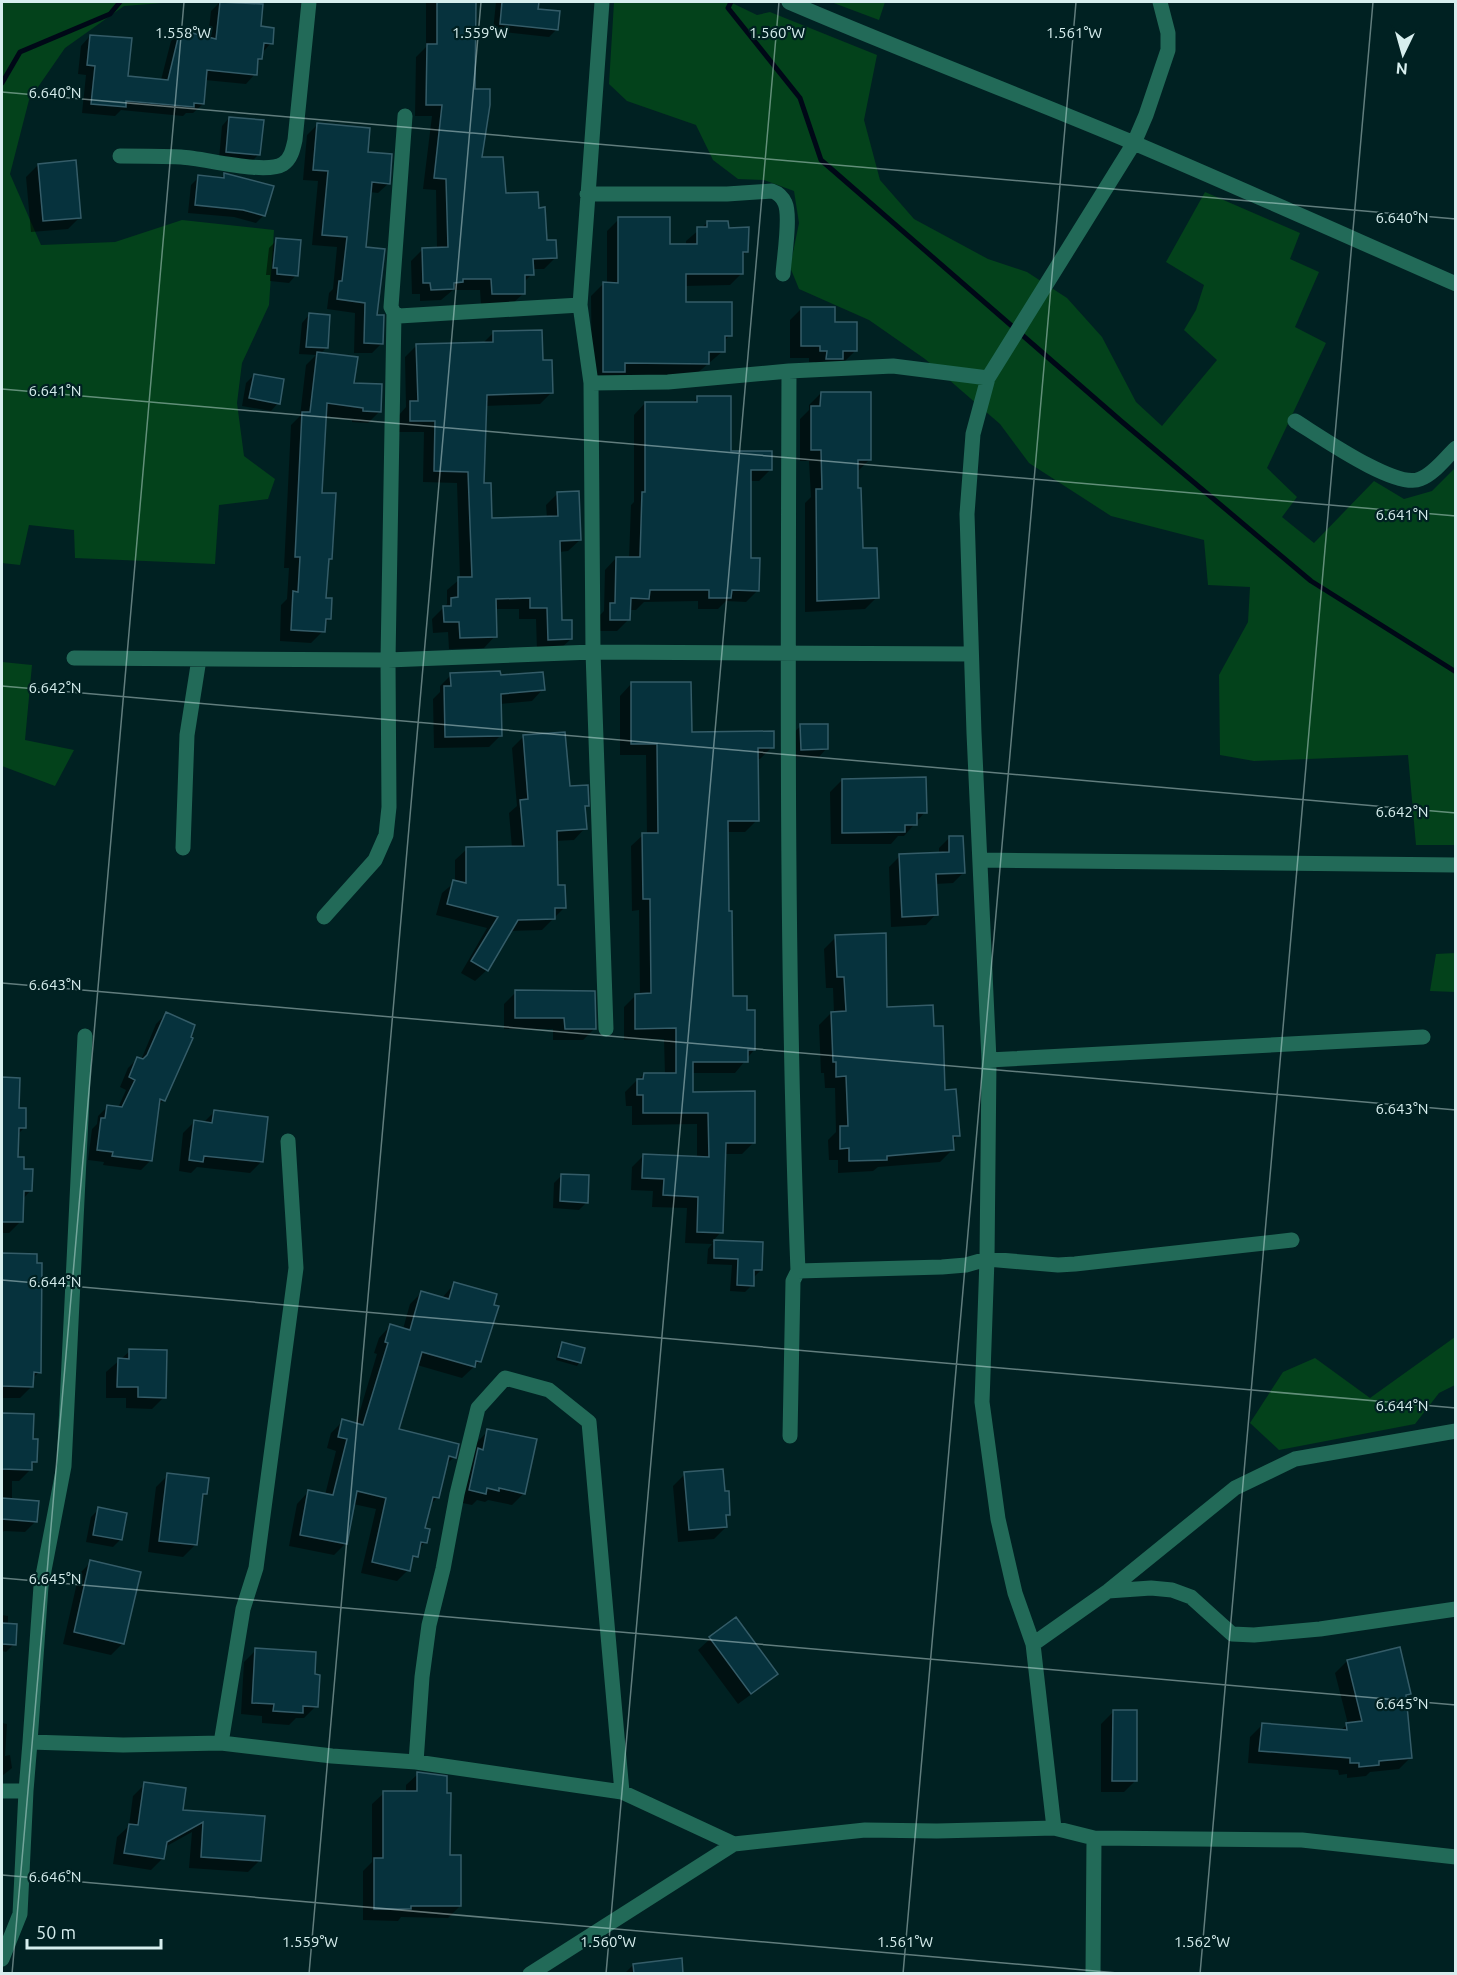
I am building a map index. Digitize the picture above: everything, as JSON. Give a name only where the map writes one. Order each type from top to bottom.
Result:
[{"type":"street","points":[[120,156],[183,157],[262,168],[285,164],[292,154],[295,140],[309,2]]},
{"type":"street","points":[[602,2],[580,305],[591,383],[593,652],[606,1029]]},
{"type":"street","points":[[789,2],[1134,143],[1455,284]]},
{"type":"street","points":[[1054,1828],[1033,1644],[1015,1593],[998,1519],[981,1402],[987,1259],[989,1060],[967,514],[973,434],[988,378],[1134,143],[1168,50],[1168,33],[1160,2]]},
{"type":"street","points":[[324,917],[375,860],[386,835],[389,807],[388,660],[394,313],[391,307],[405,116]]},
{"type":"street","points":[[587,194],[727,194],[772,191],[778,193],[787,205],[788,217],[783,274]]},
{"type":"street","points":[[394,313],[399,316],[580,305]]},
{"type":"street","points":[[591,383],[668,382],[789,371],[893,366],[988,378]]},
{"type":"street","points":[[789,371],[788,652],[791,1008],[798,1271],[793,1281],[790,1436]]},
{"type":"street","points":[[1295,421],[1379,472],[1407,482],[1428,475],[1455,448]]},
{"type":"street","points":[[74,658],[388,660],[593,652],[971,654]]},
{"type":"street","points":[[183,848],[187,735],[199,659]]},
{"type":"street","points":[[980,860],[1455,865]]},
{"type":"street","points":[[2,1959],[20,1914],[26,1791],[41,1586],[64,1466],[86,1036]]},
{"type":"street","points":[[989,1060],[1423,1037]]},
{"type":"street","points":[[221,1743],[243,1609],[256,1568],[296,1269],[288,1141]]},
{"type":"street","points":[[798,1271],[942,1267],[966,1265],[987,1259],[1058,1265],[1075,1264],[1292,1240]]},
{"type":"street","points":[[416,1762],[429,1624],[443,1569],[457,1494],[478,1408],[505,1378],[549,1390],[589,1422],[622,1792]]},
{"type":"street","points":[[1033,1644],[1108,1591],[1234,1488],[1295,1459],[1455,1431]]},
{"type":"street","points":[[1108,1591],[1151,1588],[1172,1590],[1191,1597],[1232,1634],[1254,1635],[1320,1629],[1455,1609]]},
{"type":"street","points":[[30,1742],[123,1745],[221,1743],[332,1756],[416,1762],[622,1792],[734,1844]]},
{"type":"street","points":[[2,1791],[26,1791]]},
{"type":"street","points":[[530,1974],[734,1844],[865,1830],[1054,1828],[1094,1838],[1302,1840],[1455,1857]]},
{"type":"street","points":[[1093,1974],[1094,1838]]},
{"type":"green space","points":[[2,2],[175,2],[124,6],[65,48],[29,100],[10,174],[41,245],[115,242],[182,220],[274,230],[269,305],[242,363],[237,403],[244,456],[275,479],[268,499],[219,505],[215,564],[75,558],[74,530],[29,525],[20,565],[2,563]]},
{"type":"green space","points":[[614,2],[730,2],[757,15],[770,12],[877,55],[864,120],[880,180],[914,219],[988,259],[1027,272],[1067,298],[1102,337],[1136,402],[1162,426],[1217,360],[1184,330],[1196,310],[1204,285],[1166,262],[1205,192],[1300,233],[1290,259],[1319,272],[1295,327],[1326,343],[1267,468],[1297,497],[1282,517],[1314,543],[1374,481],[1404,499],[1432,491],[1455,468],[1455,845],[1416,845],[1408,755],[1254,761],[1220,755],[1219,675],[1248,622],[1250,587],[1208,585],[1204,540],[1111,516],[1029,463],[1000,424],[925,359],[869,320],[799,289],[790,267],[799,223],[794,191],[764,180],[738,179],[713,160],[696,125],[627,101],[609,84]]},
{"type":"green space","points":[[831,2],[885,2],[879,20]]},
{"type":"green space","points":[[2,662],[32,665],[25,740],[74,750],[55,786],[2,766]]},
{"type":"green space","points":[[1455,953],[1455,992],[1430,991],[1436,954]]},
{"type":"green space","points":[[1455,1337],[1455,1385],[1439,1393],[1415,1424],[1279,1450],[1250,1423],[1283,1372],[1315,1358],[1370,1398]]},
{"type":"building","points":[[220,2],[263,4],[261,26],[274,28],[273,44],[264,43],[262,59],[258,59],[257,75],[207,70],[204,104],[194,103],[194,107],[126,101],[126,107],[91,104],[95,66],[87,65],[90,35],[132,38],[128,76],[168,80],[180,30],[216,39]]},
{"type":"building","points":[[437,2],[476,2],[475,89],[490,89],[490,105],[482,157],[503,157],[506,193],[538,192],[539,208],[545,207],[547,240],[556,240],[557,258],[533,259],[534,275],[525,275],[525,294],[492,294],[491,279],[463,279],[463,282],[454,283],[454,289],[431,290],[430,283],[423,283],[422,248],[448,247],[446,179],[434,178],[442,105],[426,105],[427,44],[437,44]]},
{"type":"building","points":[[502,2],[539,2],[538,9],[560,11],[558,30],[500,24]]},
{"type":"building","points":[[229,117],[264,120],[260,155],[226,152]]},
{"type":"building","points":[[317,123],[370,128],[368,152],[392,154],[390,184],[372,182],[366,247],[385,249],[377,315],[384,315],[383,344],[364,343],[365,303],[337,299],[339,281],[342,281],[347,237],[322,235],[328,171],[313,170]]},
{"type":"building","points":[[76,160],[81,218],[43,221],[38,164]]},
{"type":"building","points":[[224,173],[274,186],[265,216],[243,210],[195,205],[198,175],[224,178]]},
{"type":"building","points":[[618,217],[670,217],[670,244],[697,244],[697,227],[707,227],[707,221],[728,221],[729,228],[749,227],[748,252],[743,252],[743,274],[686,274],[686,302],[732,302],[732,336],[725,336],[725,352],[709,352],[709,364],[625,363],[625,372],[603,372],[603,282],[618,283]]},
{"type":"building","points":[[276,238],[301,240],[298,276],[277,274],[277,268],[273,268]]},
{"type":"building","points":[[801,307],[835,307],[835,322],[857,322],[857,351],[843,351],[843,359],[826,359],[827,351],[820,351],[820,346],[801,346]]},
{"type":"building","points":[[309,313],[330,315],[328,348],[306,347]]},
{"type":"building","points":[[542,330],[543,360],[552,360],[553,393],[487,395],[484,483],[491,483],[492,518],[558,516],[557,492],[579,491],[581,540],[560,541],[562,620],[572,620],[572,639],[548,640],[547,608],[530,608],[530,598],[496,599],[497,637],[460,638],[459,622],[444,622],[443,606],[451,606],[451,598],[458,597],[458,577],[472,577],[468,472],[434,471],[435,421],[410,421],[410,401],[418,401],[416,344],[493,342],[493,331]]},
{"type":"building","points":[[317,352],[358,357],[354,383],[382,384],[381,412],[363,411],[363,408],[327,403],[322,493],[336,493],[332,559],[329,559],[326,598],[332,598],[331,619],[326,619],[325,632],[291,630],[293,591],[298,592],[300,557],[295,557],[302,412],[310,412]]},
{"type":"building","points":[[254,374],[284,379],[280,404],[249,398]]},
{"type":"building","points":[[821,392],[871,392],[871,460],[858,460],[858,488],[861,488],[863,548],[877,548],[879,598],[817,601],[816,489],[822,489],[821,450],[811,450],[811,406],[820,406]]},
{"type":"building","points":[[697,396],[731,396],[731,451],[772,451],[772,470],[751,470],[751,558],[760,558],[759,591],[732,590],[731,598],[709,598],[709,590],[650,590],[649,599],[631,598],[630,620],[610,620],[610,603],[615,603],[616,557],[640,557],[642,492],[645,492],[645,402],[697,402]]},
{"type":"building","points":[[500,671],[501,675],[543,672],[545,690],[501,694],[502,736],[445,737],[444,686],[451,686],[450,673]]},
{"type":"building","points":[[631,682],[691,682],[692,732],[774,731],[774,748],[758,748],[759,821],[728,821],[733,996],[747,996],[747,1010],[755,1010],[755,1050],[748,1050],[748,1062],[693,1062],[693,1092],[755,1091],[755,1143],[726,1143],[723,1233],[697,1232],[698,1197],[663,1195],[664,1179],[642,1178],[643,1154],[709,1157],[708,1113],[643,1113],[643,1095],[637,1095],[637,1079],[643,1079],[644,1073],[676,1073],[676,1028],[635,1029],[635,994],[651,993],[650,899],[643,899],[642,833],[658,833],[657,744],[631,744]]},
{"type":"building","points":[[800,724],[828,724],[828,749],[801,750]]},
{"type":"building","points":[[565,732],[570,786],[588,785],[589,806],[585,806],[587,829],[557,831],[558,885],[565,885],[566,908],[555,908],[555,919],[518,920],[488,971],[471,961],[498,917],[447,904],[453,880],[466,883],[466,847],[524,846],[520,800],[528,799],[523,735]]},
{"type":"building","points":[[926,777],[927,813],[917,813],[917,825],[905,825],[905,832],[842,833],[842,779]]},
{"type":"building","points":[[949,836],[963,836],[965,873],[936,874],[938,915],[902,917],[899,854],[949,852]]},
{"type":"building","points":[[886,933],[887,1007],[933,1005],[934,1026],[943,1026],[945,1090],[956,1089],[960,1136],[953,1136],[954,1150],[887,1156],[887,1160],[849,1161],[849,1148],[840,1149],[840,1126],[848,1126],[846,1076],[836,1077],[836,1062],[833,1062],[831,1012],[846,1011],[844,977],[837,977],[835,935]]},
{"type":"building","points":[[515,990],[595,991],[596,1029],[565,1029],[564,1018],[515,1018]]},
{"type":"building","points":[[166,1012],[195,1025],[191,1037],[193,1038],[165,1101],[160,1099],[152,1161],[112,1156],[113,1152],[97,1150],[101,1118],[105,1118],[107,1105],[122,1107],[135,1080],[129,1077],[137,1057],[143,1059],[147,1055]]},
{"type":"building","points":[[2,1077],[20,1078],[19,1108],[26,1108],[26,1128],[19,1128],[18,1157],[24,1157],[24,1169],[33,1169],[32,1191],[24,1191],[23,1222],[2,1222]]},
{"type":"building","points":[[214,1110],[268,1117],[263,1162],[204,1156],[203,1162],[189,1160],[194,1120],[212,1123]]},
{"type":"building","points":[[561,1174],[589,1175],[588,1203],[560,1201]]},
{"type":"building","points":[[714,1240],[763,1242],[762,1270],[754,1270],[754,1286],[737,1285],[738,1259],[714,1258]]},
{"type":"building","points":[[2,1253],[37,1254],[37,1263],[42,1263],[41,1373],[34,1372],[33,1387],[2,1386]]},
{"type":"building","points":[[454,1282],[497,1294],[494,1305],[499,1306],[481,1362],[476,1361],[475,1367],[422,1352],[399,1429],[459,1444],[456,1458],[449,1456],[439,1498],[433,1497],[425,1528],[430,1529],[427,1543],[421,1542],[418,1557],[413,1556],[410,1571],[372,1562],[386,1498],[357,1491],[347,1544],[300,1535],[308,1490],[333,1495],[347,1439],[338,1437],[342,1419],[363,1425],[388,1343],[385,1342],[390,1324],[410,1330],[421,1291],[449,1299]]},
{"type":"building","points":[[562,1342],[585,1348],[581,1363],[558,1357]]},
{"type":"building","points":[[129,1349],[167,1350],[166,1398],[138,1397],[138,1387],[117,1387],[118,1358],[129,1359]]},
{"type":"building","points":[[2,1413],[34,1414],[33,1439],[38,1439],[37,1462],[32,1462],[32,1470],[2,1469]]},
{"type":"building","points":[[487,1429],[537,1439],[525,1494],[499,1488],[499,1491],[487,1488],[486,1494],[469,1490],[478,1448],[483,1450]]},
{"type":"building","points":[[723,1469],[725,1491],[729,1491],[730,1515],[726,1515],[727,1527],[689,1530],[684,1472]]},
{"type":"building","points":[[167,1473],[209,1478],[207,1494],[203,1494],[197,1545],[159,1541]]},
{"type":"building","points":[[2,1498],[39,1501],[37,1522],[2,1519]]},
{"type":"building","points":[[98,1507],[127,1513],[122,1540],[93,1535]]},
{"type":"building","points":[[90,1560],[141,1572],[124,1644],[74,1632]]},
{"type":"building","points":[[736,1617],[778,1674],[751,1694],[709,1637]]},
{"type":"building","points":[[2,1623],[17,1624],[16,1645],[2,1644]]},
{"type":"building","points":[[1400,1647],[1411,1694],[1406,1695],[1412,1758],[1379,1761],[1379,1765],[1359,1767],[1359,1763],[1350,1763],[1350,1758],[1259,1751],[1262,1723],[1347,1730],[1346,1723],[1362,1721],[1347,1660]]},
{"type":"building","points":[[255,1648],[316,1652],[315,1674],[320,1675],[318,1707],[303,1706],[303,1713],[273,1711],[274,1704],[252,1703]]},
{"type":"building","points":[[1113,1710],[1137,1710],[1137,1781],[1112,1781]]},
{"type":"building","points":[[417,1772],[447,1776],[447,1793],[451,1793],[450,1855],[461,1855],[461,1906],[374,1909],[374,1858],[383,1858],[383,1791],[417,1791]]},
{"type":"building","points":[[144,1782],[186,1788],[183,1810],[265,1816],[261,1861],[201,1857],[203,1822],[167,1842],[164,1859],[124,1853],[129,1824],[138,1825]]},
{"type":"building","points":[[682,1958],[683,1974],[634,1974],[633,1964]]},
{"type":"waterway","points":[[2,83],[20,52],[110,14],[120,2]]},
{"type":"waterway","points":[[731,2],[728,8],[800,98],[821,160],[1121,421],[1311,581],[1456,672]]}]
